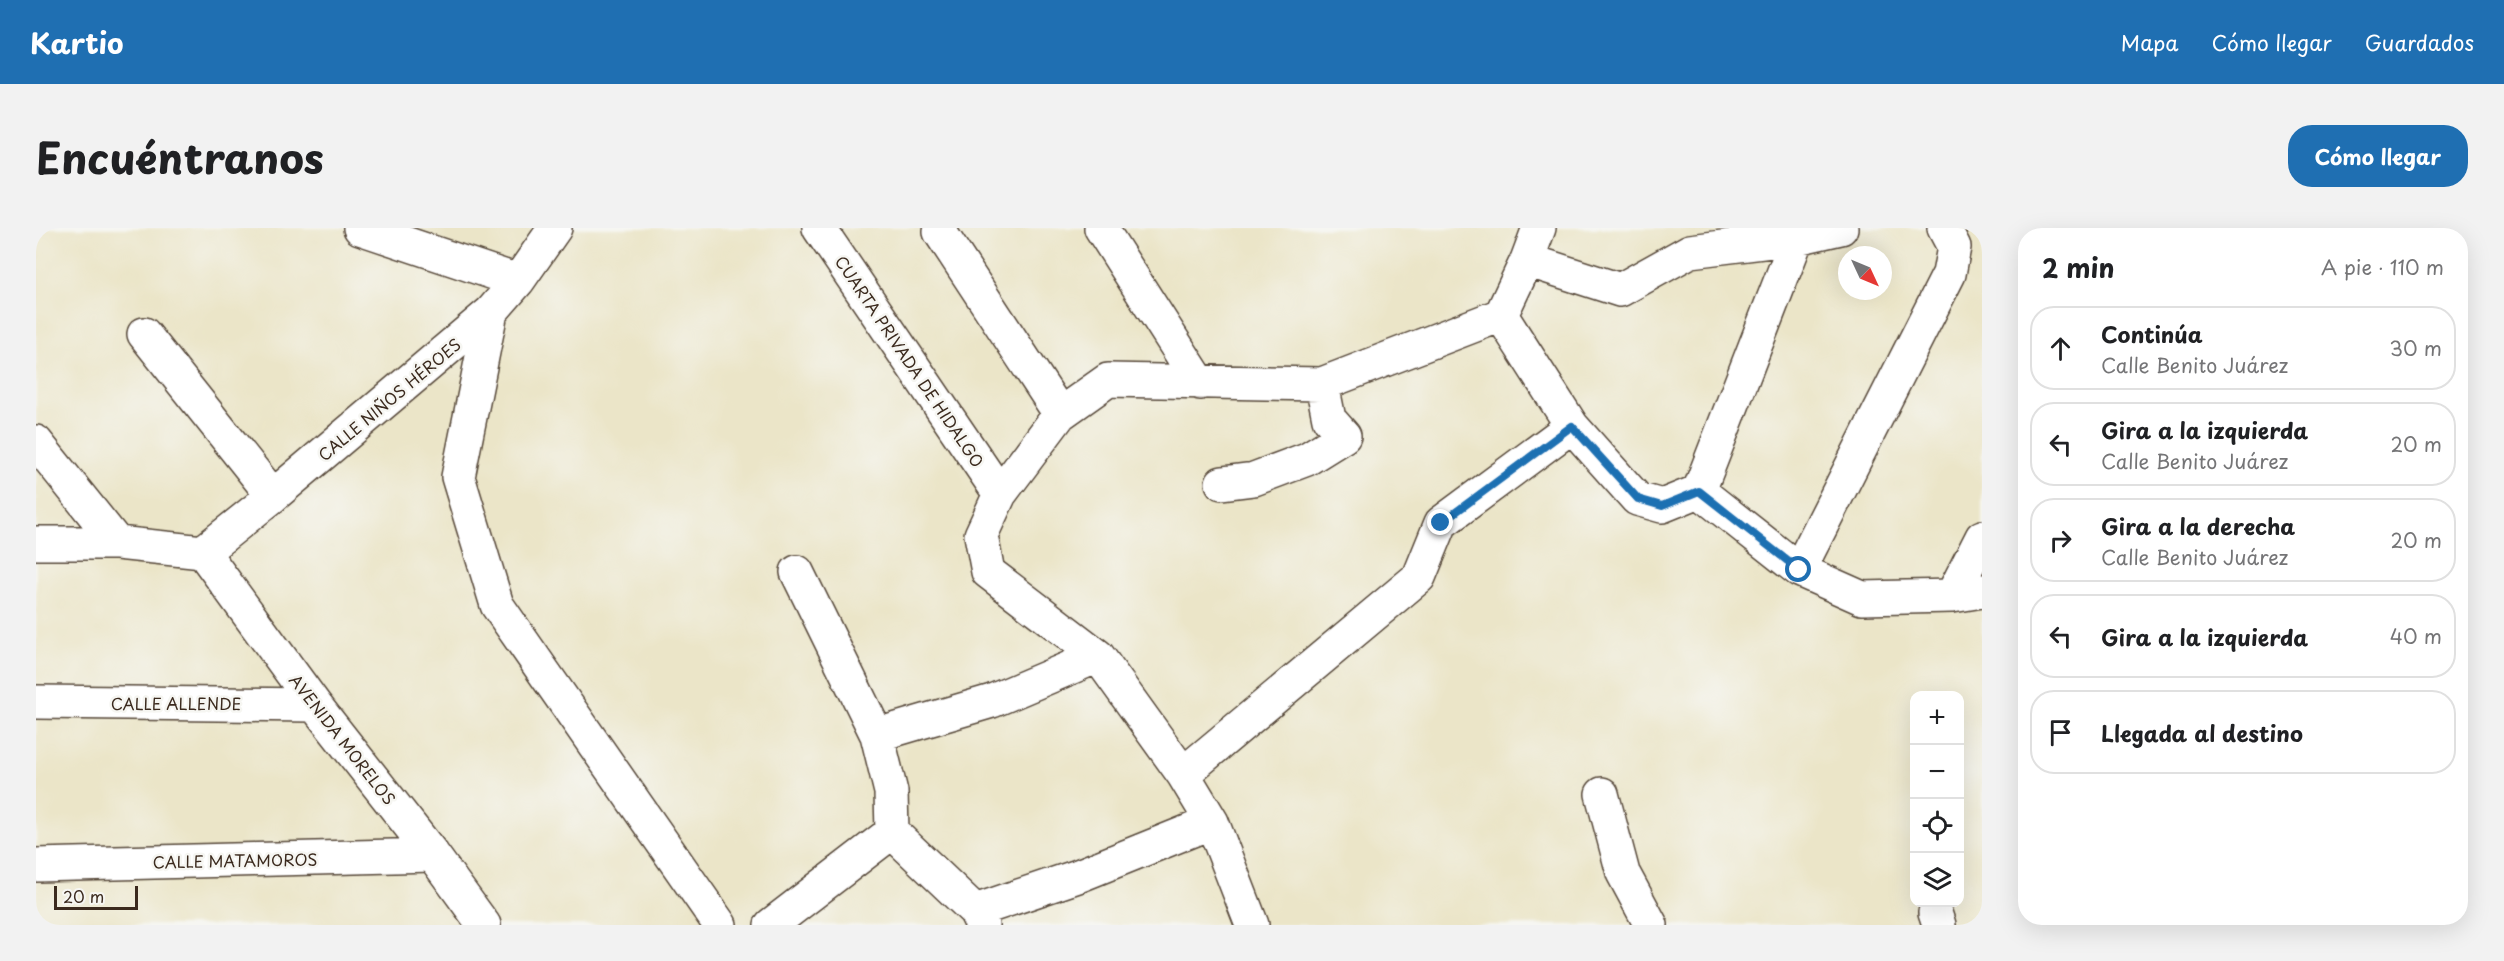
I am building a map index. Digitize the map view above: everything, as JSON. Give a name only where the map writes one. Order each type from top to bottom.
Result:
[{"type":"street","points":[[360,228],[518,281]]},
{"type":"street","name":"CALLE NIÑOS HÉROES","points":[[203,552],[491,312],[518,281],[555,228]]},
{"type":"street","name":"CUARTA PRIVADA DE HIDALGO","points":[[819,228],[1000,494]]},
{"type":"street","points":[[1101,228],[1200,383]]},
{"type":"street","points":[[1252,925],[1212,822],[1184,774],[1098,656],[988,572],[981,535],[1000,494],[1060,414],[1108,380],[1322,384],[1501,315],[1527,260],[1539,228]]},
{"type":"street","points":[[1527,260],[1620,290],[1686,239],[1797,238],[1841,228]]},
{"type":"street","points":[[1799,570],[1949,274],[1954,247],[1944,228]]},
{"type":"street","points":[[940,232],[1060,414]]},
{"type":"street","points":[[1501,315],[1572,426],[1638,499],[1662,506],[1699,491],[1797,238]]},
{"type":"street","points":[[491,312],[458,477],[497,604],[720,925]]},
{"type":"street","points":[[144,334],[273,496]]},
{"type":"street","points":[[1222,483],[1254,479],[1307,459],[1344,436],[1329,419],[1322,384]]},
{"type":"street","points":[[1184,774],[1419,577],[1441,523],[1572,426]]},
{"type":"street","points":[[36,442],[117,543]]},
{"type":"street","points":[[1699,491],[1799,570],[1862,598],[1967,594],[1982,537]]},
{"type":"street","points":[[36,543],[117,543],[203,552]]},
{"type":"street","name":"AVENIDA MORELOS","points":[[203,552],[315,705],[433,855],[484,925]]},
{"type":"street","points":[[797,572],[877,735],[891,792],[892,832],[978,918],[1212,822]]},
{"type":"street","points":[[877,735],[992,701],[1098,656]]},
{"type":"street","name":"CALLE ALLENDE","points":[[36,702],[315,705]]},
{"type":"street","points":[[1602,794],[1623,873],[1651,925]]},
{"type":"street","points":[[771,925],[892,832]]},
{"type":"street","name":"CALLE MATAMOROS","points":[[36,865],[433,855]]},
{"type":"route","points":[[1441,523],[1572,426],[1638,499],[1662,506],[1699,491],[1799,570]]}]
